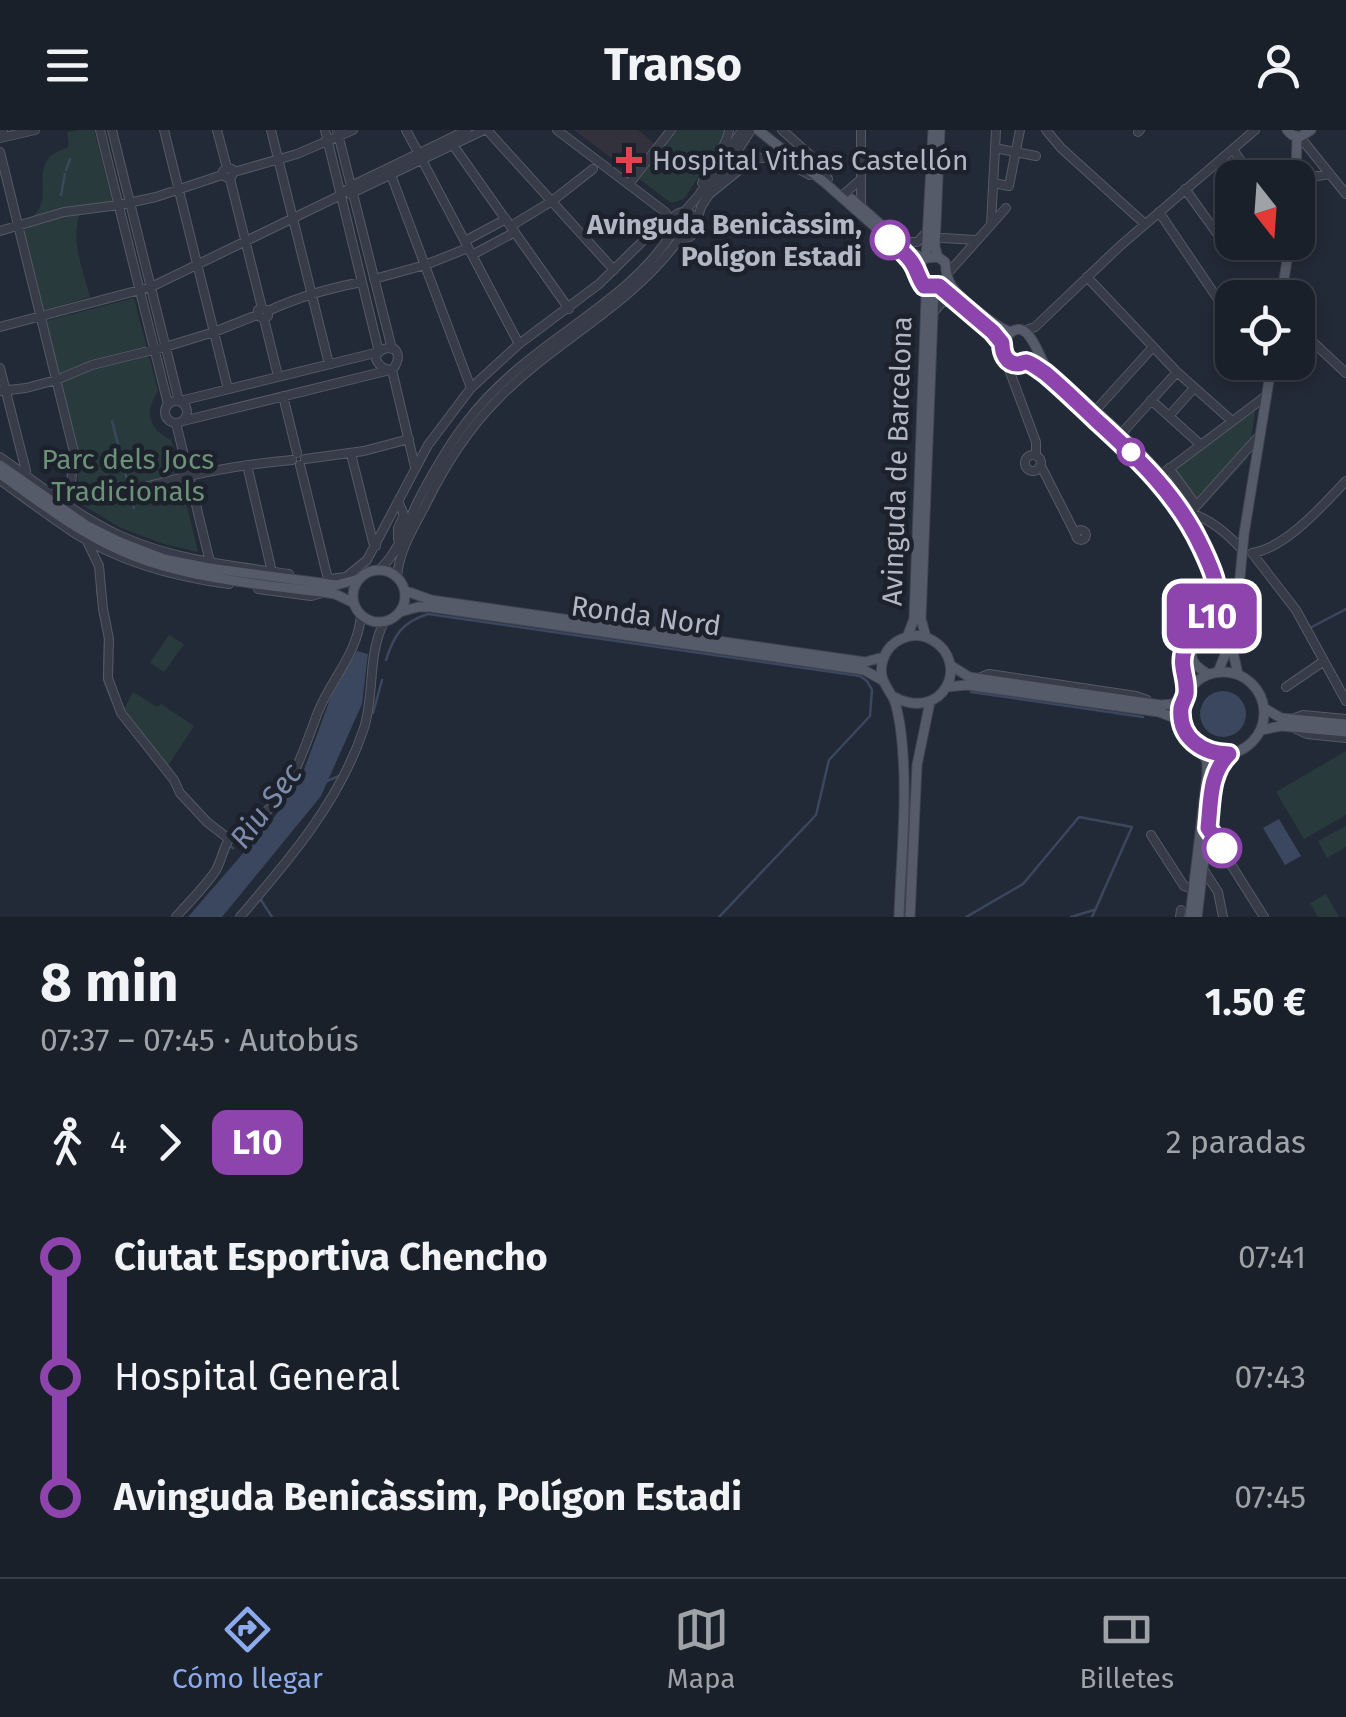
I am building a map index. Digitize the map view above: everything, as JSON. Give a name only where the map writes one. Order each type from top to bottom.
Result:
[{"type":"main road","points":[[754,130],[845,193],[913,252],[944,267]]},
{"type":"main road","points":[[768,130],[901,250],[916,269],[917,278],[958,302],[993,332],[1007,360],[1014,364],[1027,362],[1043,371],[1147,468],[1176,502],[1202,548],[1214,578],[1217,603],[1210,620],[1185,647],[1181,663],[1185,696]]},
{"type":"main road","points":[[916,269],[925,258],[936,130]]},
{"type":"main road","points":[[936,130],[936,247],[953,288],[997,327],[1023,331],[1034,339],[1046,367],[1165,472],[1193,508],[1223,592],[1219,616],[1192,650],[1194,664],[1213,673],[1238,674],[1256,688],[1264,708],[1261,730],[1248,746],[1229,754],[1214,776],[1203,869],[1187,915]]},
{"type":"main road","points":[[1298,160],[1299,133]]},
{"type":"main road","points":[[932,287],[944,267]]},
{"type":"main road","name":"Avinguda de Barcelona","points":[[926,637],[921,619],[932,287]]},
{"type":"main road","name":"Avinguda de Barcelona","points":[[908,636],[914,619],[926,298],[932,287]]},
{"type":"main road","points":[[1002,347],[1010,332]]},
{"type":"main road","points":[[1027,362],[1036,350]]},
{"type":"main road","points":[[1238,674],[1233,652],[1244,534],[1269,380]]},
{"type":"main road","points":[[0,464],[86,525],[142,551],[186,564],[311,583],[336,586],[359,579]]},
{"type":"main road","points":[[0,477],[82,532],[140,558],[209,576],[335,594],[354,603],[372,620],[400,612],[406,591],[398,577],[380,569],[359,579],[353,592],[354,603]]},
{"type":"main road","points":[[1229,754],[1202,749],[1188,738],[1181,710],[1195,682],[1213,673],[1226,652],[1245,554]]},
{"type":"main road","name":"Ronda Nord","points":[[406,591],[431,600],[865,662],[884,657]]},
{"type":"main road","name":"Ronda Nord","points":[[400,612],[418,607],[456,611],[864,670],[882,680]]},
{"type":"main road","points":[[894,697],[918,705],[930,702],[946,687],[950,665],[945,651],[936,642],[908,636],[897,641],[884,657],[881,670],[882,680],[894,697],[904,762],[899,917]]},
{"type":"main road","points":[[950,665],[968,677],[1160,705],[1172,704],[1185,696]]},
{"type":"main road","points":[[946,687],[968,684],[1159,712],[1182,721]]},
{"type":"main road","points":[[910,917],[917,766],[930,702]]},
{"type":"main road","points":[[1264,708],[1292,723],[1346,735]]},
{"type":"main road","points":[[1261,730],[1292,723],[1346,722]]},
{"type":"main road","points":[[1187,915],[1194,889],[1207,775],[1202,749]]},
{"type":"street","points":[[1,133],[35,130]]},
{"type":"street","points":[[100,130],[168,404]]},
{"type":"street","points":[[112,130],[180,401],[186,406],[187,414],[180,422]]},
{"type":"street","points":[[164,130],[228,389]]},
{"type":"street","points":[[218,130],[278,376]]},
{"type":"street","points":[[271,130],[329,364]]},
{"type":"street","points":[[325,130],[379,352],[376,360],[379,367],[389,370]]},
{"type":"street","points":[[0,231],[64,212],[118,206],[179,189],[278,160],[353,130]]},
{"type":"street","points":[[406,130],[520,344]]},
{"type":"street","points":[[443,130],[569,309]]},
{"type":"street","points":[[451,142],[467,130]]},
{"type":"street","points":[[0,327],[151,287],[451,142],[485,130],[614,270]]},
{"type":"street","points":[[557,130],[694,234],[708,168],[727,140],[729,130]]},
{"type":"street","points":[[629,184],[659,135],[671,130]]},
{"type":"street","points":[[703,195],[742,130]]},
{"type":"street","points":[[703,195],[754,130]]},
{"type":"street","points":[[782,130],[819,164],[826,180]]},
{"type":"street","points":[[861,130],[861,206]]},
{"type":"street","points":[[991,224],[996,130]]},
{"type":"street","points":[[993,183],[1008,186],[1020,130]]},
{"type":"street","points":[[1046,130],[1145,224]]},
{"type":"street","points":[[1023,331],[1035,327],[1158,212],[1255,130]]},
{"type":"street","points":[[1299,133],[1346,194]]},
{"type":"street","points":[[338,134],[392,349]]},
{"type":"street","points":[[995,148],[1036,156]]},
{"type":"street","points":[[1232,149],[1240,160]]},
{"type":"street","points":[[0,152],[74,452],[71,484],[63,500]]},
{"type":"street","points":[[352,190],[390,175],[420,157]]},
{"type":"street","points":[[380,569],[392,556],[441,460],[479,408],[531,358],[626,284],[648,263],[674,222],[703,195],[754,158],[791,165],[826,180]]},
{"type":"street","points":[[374,279],[468,248],[552,201],[594,169]]},
{"type":"street","points":[[1315,174],[1330,174]]},
{"type":"street","points":[[390,175],[472,388]]},
{"type":"street","points":[[845,193],[860,181]]},
{"type":"street","points":[[1185,189],[1215,231]]},
{"type":"street","points":[[653,203],[658,212],[656,228]]},
{"type":"street","points":[[944,267],[958,260],[1006,208]]},
{"type":"street","points":[[1158,212],[1215,295]]},
{"type":"street","points":[[63,500],[130,492],[189,476],[299,459],[352,457],[428,446],[472,388],[520,344],[614,270],[656,228],[692,214],[697,221]]},
{"type":"street","points":[[398,577],[404,547],[434,488],[473,428],[517,382],[654,269],[674,222]]},
{"type":"street","points":[[468,248],[511,226]]},
{"type":"street","points":[[896,236],[917,242],[929,228]]},
{"type":"street","points":[[943,238],[976,240]]},
{"type":"street","points":[[1088,277],[1176,372],[1232,421]]},
{"type":"street","points":[[3,390],[26,388],[92,365],[166,347],[312,294],[362,282]]},
{"type":"street","name":"Avinguda de Barcelona","points":[[932,314],[942,302],[958,302]]},
{"type":"street","points":[[1034,339],[1035,327]]},
{"type":"street","points":[[1315,344],[1346,373]]},
{"type":"street","points":[[1002,347],[1036,442],[1040,467],[1077,533]]},
{"type":"street","points":[[1095,411],[1153,347]]},
{"type":"street","points":[[392,349],[400,360],[398,366],[389,370],[180,422],[166,417],[165,410],[173,401],[392,349]]},
{"type":"street","points":[[1011,378],[1014,364]]},
{"type":"street","points":[[0,368],[24,474]]},
{"type":"street","points":[[284,396],[327,575],[337,579],[357,570],[376,546],[415,468],[413,446],[389,370]]},
{"type":"street","points":[[1121,434],[1176,372]]},
{"type":"street","points":[[1169,416],[1194,388]]},
{"type":"street","points":[[1165,472],[1266,396]]},
{"type":"street","points":[[1152,400],[1200,445]]},
{"type":"street","points":[[180,422],[210,562]]},
{"type":"street","points":[[1259,436],[1193,508],[1230,537],[1296,610],[1346,700]]},
{"type":"street","points":[[1241,456],[1256,458]]},
{"type":"street","points":[[0,457],[122,537],[165,553],[302,576],[311,583]]},
{"type":"street","points":[[352,457],[376,546]]},
{"type":"street","points":[[247,468],[272,572]]},
{"type":"street","points":[[0,477],[86,540],[139,564],[184,577],[312,596],[326,593]]},
{"type":"street","points":[[1245,554],[1264,550],[1294,531],[1346,481]]},
{"type":"street","points":[[398,501],[404,515],[398,528],[398,543]]},
{"type":"street","points":[[1230,537],[1244,534]]},
{"type":"street","points":[[86,540],[100,566],[108,678],[121,713],[174,780],[180,794],[229,839]]},
{"type":"street","points":[[176,917],[216,869],[229,839],[253,824],[282,791],[306,750],[318,712],[360,630],[372,620],[377,636],[370,696],[364,726],[347,766],[328,805],[240,917]]},
{"type":"street","points":[[1286,687],[1324,661]]},
{"type":"street","points":[[1208,828],[1264,917]]},
{"type":"street","points":[[1151,834],[1184,886],[1194,889]]},
{"type":"street","points":[[1203,869],[1218,892],[1223,917]]},
{"type":"shaded area","name":"Hospital Vithas Castellón","points":[[574,130],[638,130],[656,145],[633,174]]},
{"type":"green space","points":[[94,130],[114,208],[80,213],[77,223],[77,244],[90,297],[44,310],[22,222],[35,215],[41,205],[45,163],[67,148],[67,132]]},
{"type":"green space","points":[[669,130],[724,130],[722,141],[684,199],[671,203],[634,175]]},
{"type":"green space","name":"Parc dels Jocs Tradicionals","points":[[134,298],[158,391],[151,406],[151,419],[157,430],[171,440],[198,552],[121,528],[71,498],[78,482],[78,448],[46,321]]},
{"type":"green space","points":[[1256,406],[1248,458],[1202,508],[1172,469]]},
{"type":"green space","points":[[169,635],[184,644],[164,672],[150,663]]},
{"type":"green space","points":[[133,692],[157,707],[161,704],[194,726],[168,766],[123,711]]},
{"type":"green space","points":[[1346,751],[1346,815],[1304,839],[1276,792]]},
{"type":"green space","points":[[1346,826],[1346,847],[1327,858],[1318,841]]},
{"type":"green space","points":[[1326,894],[1339,917],[1318,917],[1310,903]]},
{"type":"water","points":[[357,651],[368,654],[362,704],[321,796],[222,917],[188,917],[276,815],[302,775],[332,694]]},
{"type":"water","points":[[1223,691],[1239,698],[1246,714],[1239,730],[1223,737],[1207,730],[1200,714],[1207,698]]},
{"type":"water","points":[[1279,819],[1301,856],[1285,865],[1263,828]]},
{"type":"waterway","points":[[66,170],[70,159]]},
{"type":"waterway","points":[[61,195],[65,174]]},
{"type":"waterway","points":[[112,421],[129,487]]},
{"type":"waterway","points":[[130,495],[134,508]]},
{"type":"waterway","points":[[97,590],[103,627]]},
{"type":"waterway","points":[[1308,629],[1346,609]]},
{"type":"waterway","points":[[386,660],[400,631],[428,614],[860,676],[867,681],[872,690],[870,716],[829,760],[816,815],[719,917]]},
{"type":"waterway","points":[[105,635],[104,680],[112,700]]},
{"type":"waterway","points":[[373,713],[382,680]]},
{"type":"waterway","points":[[971,692],[1143,717]]},
{"type":"waterway","points":[[327,781],[339,776]]},
{"type":"waterway","points":[[966,917],[1023,884],[1079,817],[1132,827],[1092,917]]},
{"type":"waterway","points":[[261,900],[272,917]]},
{"type":"waterway","points":[[1071,917],[1094,910]]},
{"type":"bus line","name":"L10","points":[[890,240],[908,257],[924,286],[939,286],[993,332],[1002,343],[1007,360],[1014,364],[1027,362],[1043,371],[1117,438],[1163,486],[1185,516],[1214,578],[1217,603],[1210,620],[1185,647],[1181,663],[1186,694],[1182,721],[1188,738],[1202,749],[1229,754],[1214,776],[1208,828],[1222,848]]},
{"type":"place","name":"Hospital Vithas Castellón","points":[[629,160]]},
{"type":"place","name":"Avinguda Benicàssim, Polígon Estadi","points":[[890,240]]},
{"type":"water label","name":"Riu Sec","points":[[266,806]]}]
